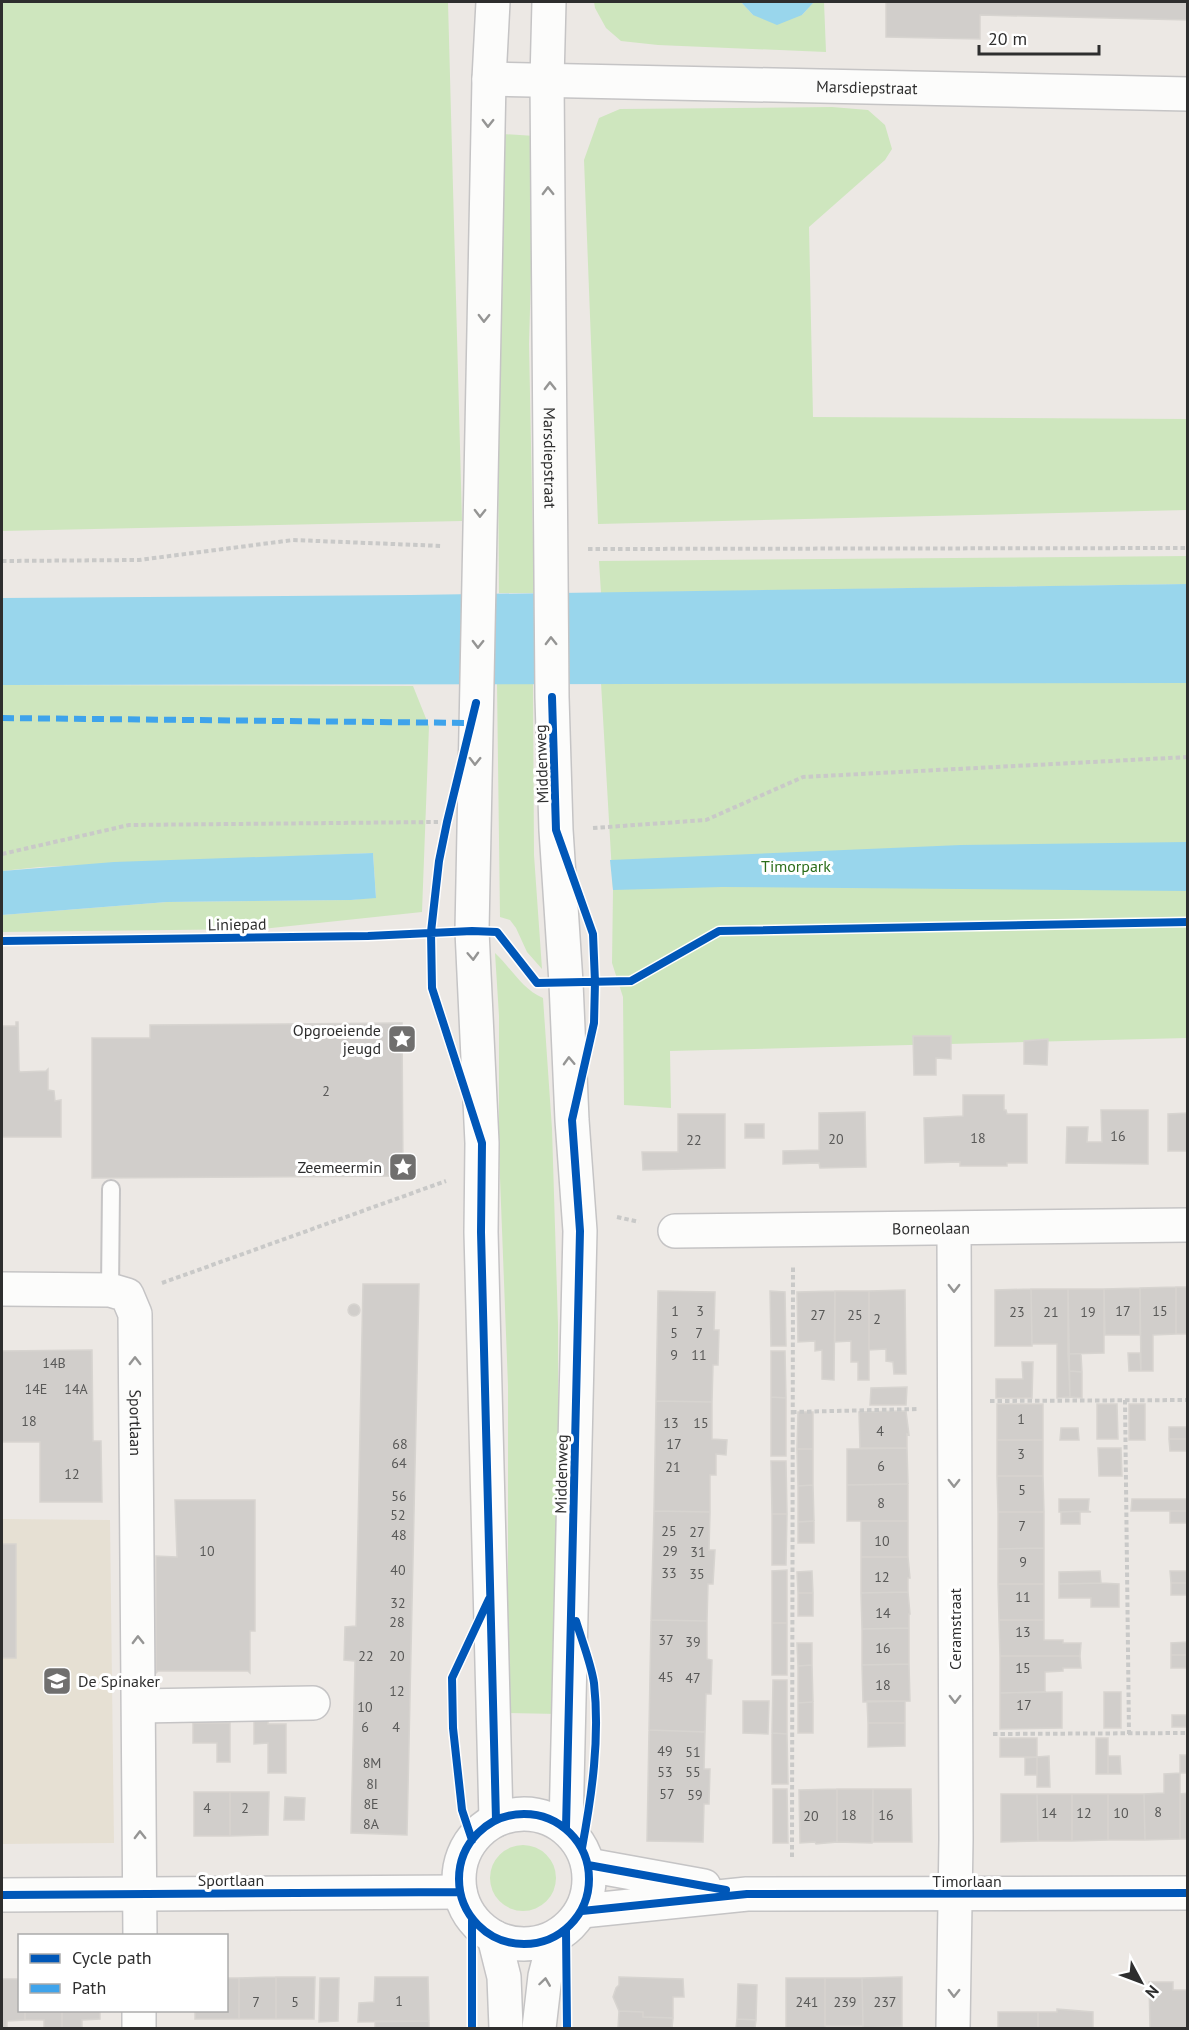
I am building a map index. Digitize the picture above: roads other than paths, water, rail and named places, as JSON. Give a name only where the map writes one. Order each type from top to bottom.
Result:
[{"type":"main road","points":[[493,2],[489,79],[472,931],[482,1168],[481,1232],[496,1820]]},
{"type":"main road","name":"Marsdiepstraat","points":[[549,2],[547,80],[551,549]]},
{"type":"main road","name":"Marsdiepstraat","points":[[489,79],[1188,94]]},
{"type":"main road","name":"Middenweg","points":[[551,549],[556,830],[580,1231],[566,1828]]},
{"type":"main road","name":"Borneolaan","points":[[675,1231],[1188,1225]]},
{"type":"main road","name":"Ceramstraat","points":[[953,2028],[956,1894],[954,1229]]},
{"type":"main road","points":[[2,1289],[118,1293]]},
{"type":"main road","name":"Sportlaan","points":[[118,1293],[135,1314],[141,1894]]},
{"type":"main road","points":[[139,1706],[313,1703]]},
{"type":"main road","points":[[510,1815],[533,1815],[554,1820],[566,1828],[582,1848],[588,1865],[589,1888],[582,1911],[566,1930],[555,1937],[531,1944],[518,1944],[494,1937],[472,1919],[460,1892],[460,1865],[465,1851],[483,1828],[510,1815]]},
{"type":"main road","name":"Timorlaan","points":[[588,1865],[747,1894]]},
{"type":"main road","name":"Sportlaan","points":[[2,1895],[460,1892]]},
{"type":"main road","name":"Timorlaan","points":[[582,1911],[747,1894],[1188,1893]]},
{"type":"main road","points":[[140,1934],[141,1894]]},
{"type":"main road","points":[[494,1937],[504,1977],[506,2028]]},
{"type":"main road","points":[[540,2028],[545,1976],[555,1937]]},
{"type":"main road","points":[[139,2012],[139,2028]]},
{"type":"lane","points":[[111,1189],[118,1293]]},
{"type":"water","points":[[741,2],[814,2],[802,15],[777,25],[753,15]]},
{"type":"water","points":[[1187,584],[1187,683],[2,685],[2,598],[411,595]]},
{"type":"water","points":[[1187,842],[1187,891],[722,887],[613,890],[610,860],[961,845]]},
{"type":"water","points":[[373,853],[376,898],[167,902],[2,915],[2,871],[114,862]]},
{"type":"place","name":"Opgroeiende jeugd","points":[[402,1039]]},
{"type":"place","name":"Zeemeermin","points":[[403,1167]]},
{"type":"place","name":"De Spinaker","points":[[57,1681]]},
{"type":"park label","name":"Timorpark","points":[[796,866]]}]
